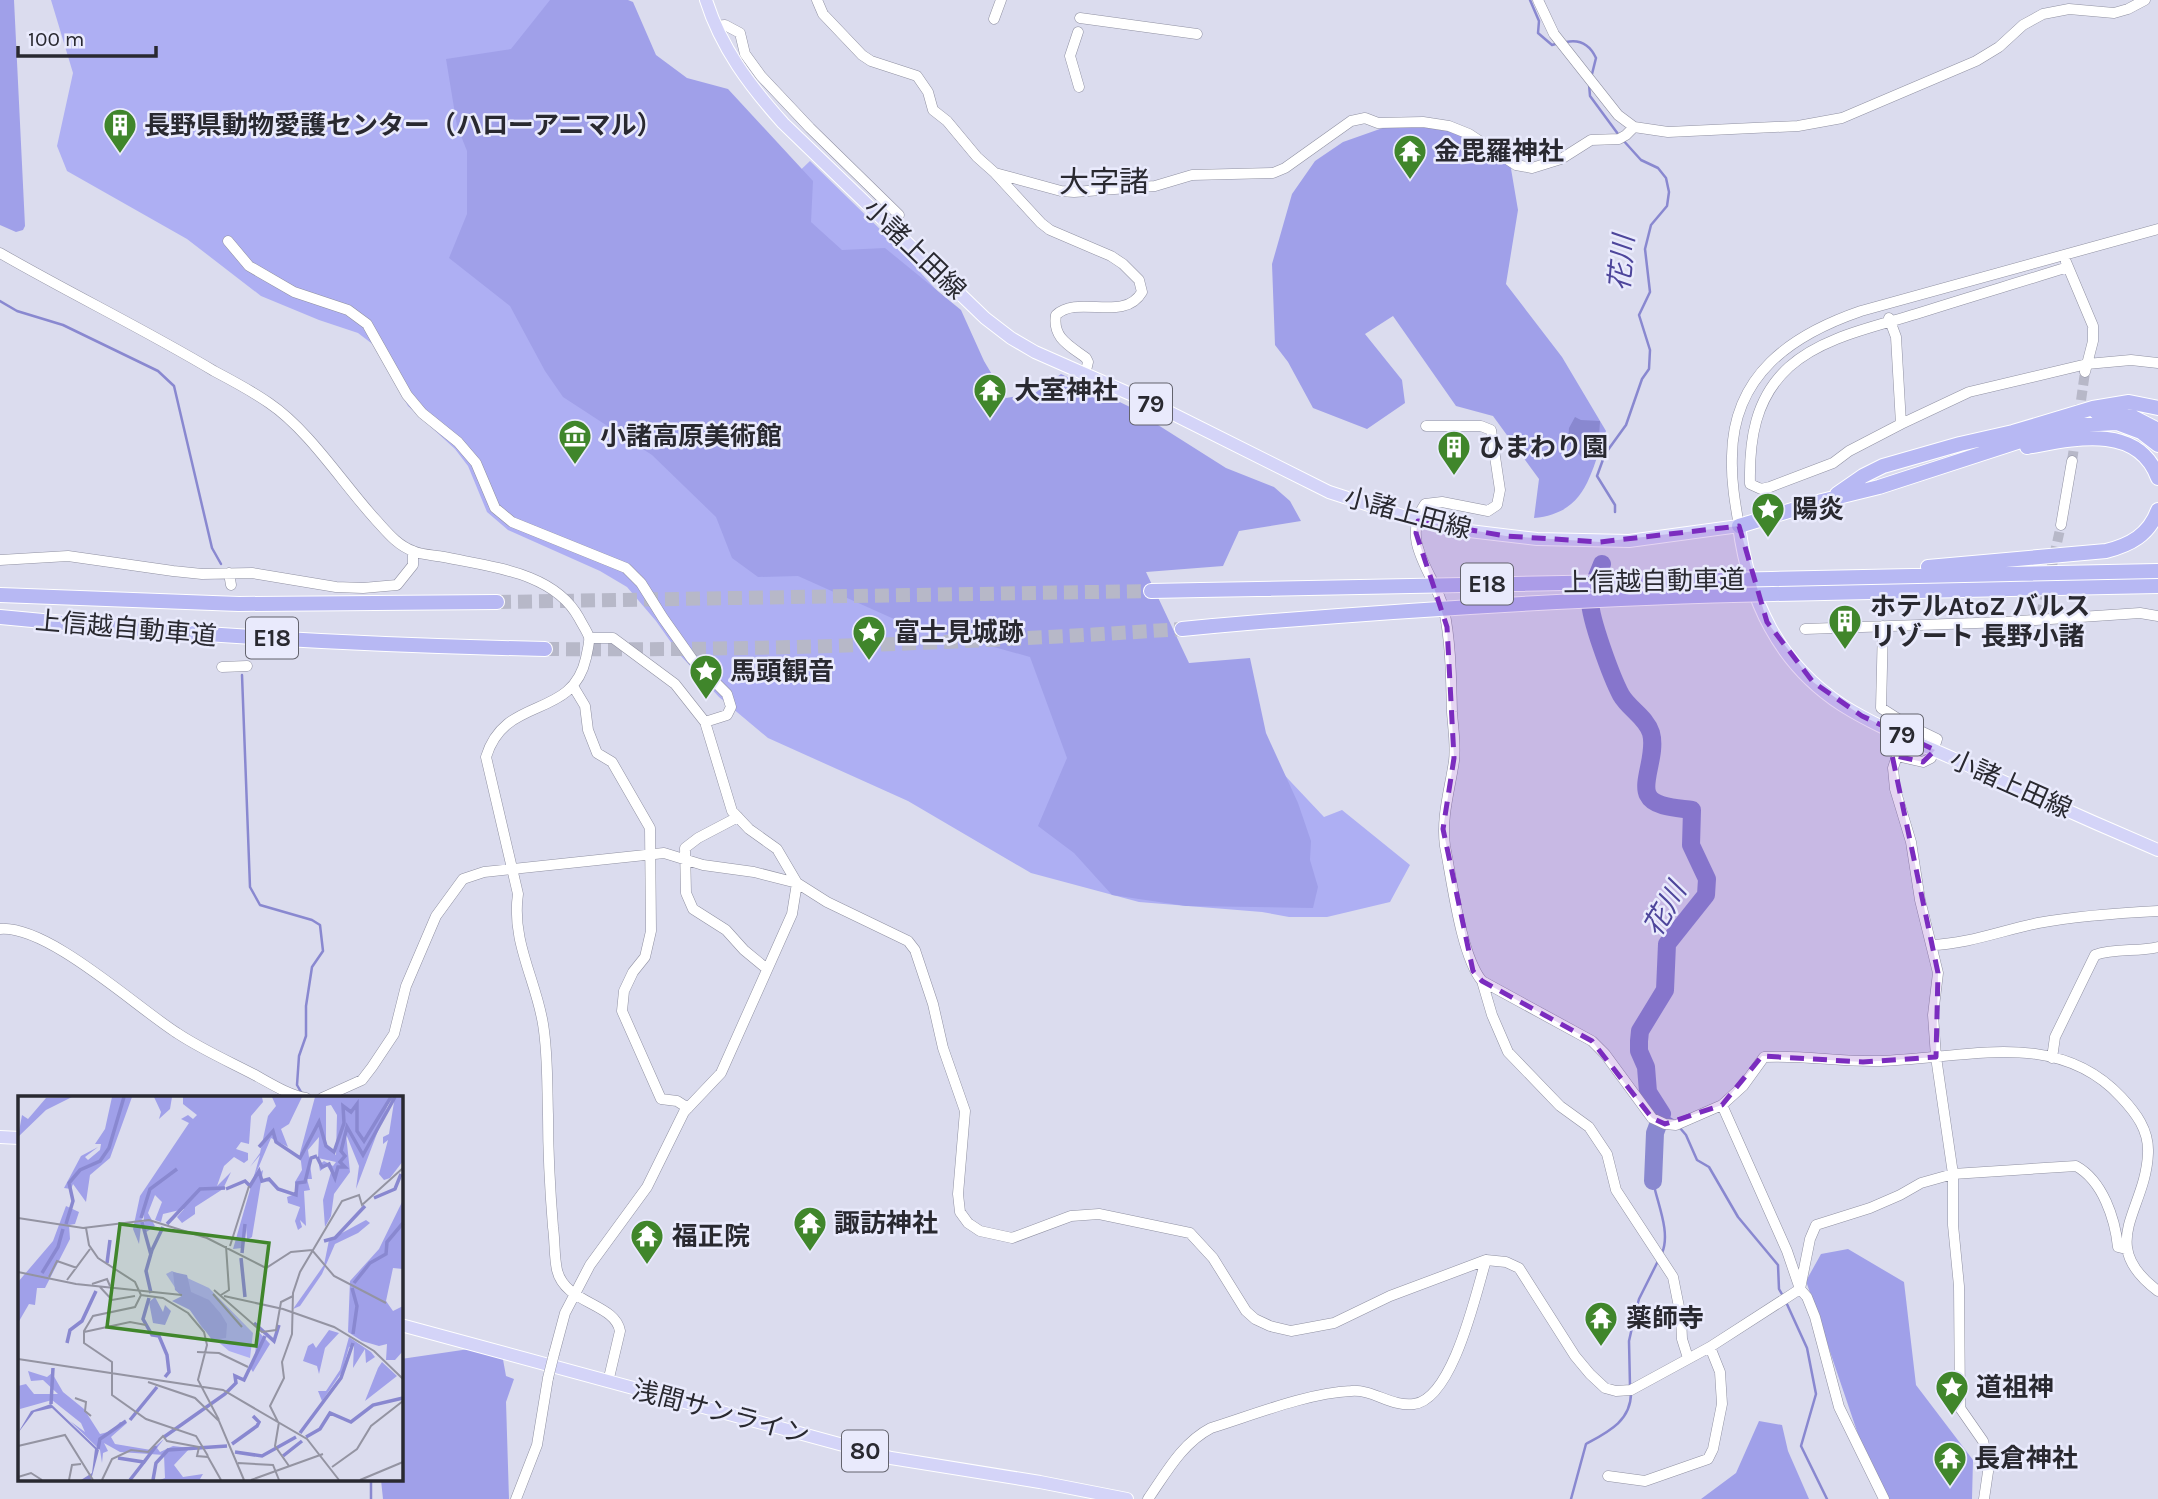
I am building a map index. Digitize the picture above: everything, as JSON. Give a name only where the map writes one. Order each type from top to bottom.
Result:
[{"type":"highway","points":[[1822,501],[1863,475],[1883,466],[1960,444],[2013,432],[2116,402],[2139,402],[2158,408]]},
{"type":"highway","points":[[2064,416],[2095,412],[2120,414],[2133,417],[2158,430]]},
{"type":"highway","points":[[1739,526],[1879,487],[2054,431],[2093,423],[2129,427],[2158,444]]},
{"type":"highway","points":[[1966,460],[2060,441],[2106,438],[2139,451],[2154,467],[2158,478]]},
{"type":"highway","points":[[1815,578],[2106,551],[2132,542],[2142,535],[2150,527],[2158,510]]},
{"type":"highway","name":"上信越自動車道","points":[[1151,591],[2158,571]]},
{"type":"highway","name":"上信越自動車道","points":[[1182,629],[1468,605],[1604,598],[2012,589],[2064,592],[2158,589]]},
{"type":"highway","name":"上信越自動車道","points":[[0,595],[239,604],[497,601]]},
{"type":"highway","name":"上信越自動車道","points":[[0,617],[246,637],[389,645],[545,649]]},
{"type":"main road","name":"小諸上田線","points":[[706,0],[724,46],[742,74],[775,114],[985,318],[1023,345],[1153,404],[1329,492],[1418,521],[1506,536],[1590,542],[1658,538],[1739,526],[1748,575],[1759,606],[1775,636],[1798,667],[1842,705],[1882,727],[2158,850]]},
{"type":"main road","points":[[0,1137],[18,1138]]},
{"type":"main road","name":"浅間サンライン","points":[[402,1325],[891,1458],[1127,1499]]},
{"type":"street","points":[[817,0],[823,14],[862,55],[871,61],[917,76],[928,92],[933,110],[947,121],[977,157],[1050,230],[1111,256],[1139,280],[1142,292],[1132,303],[1066,309],[1055,316],[1056,332],[1061,339],[1086,358],[1086,374]]},
{"type":"street","points":[[994,19],[1001,0]]},
{"type":"street","points":[[1538,0],[1554,34],[1608,104],[1634,127],[1657,132],[1798,126],[1842,118],[1976,61],[2043,14],[2069,9],[2114,13],[2145,0]]},
{"type":"street","points":[[1080,18],[1197,34]]},
{"type":"street","points":[[715,26],[725,25],[740,33],[745,54],[761,76],[810,128],[900,215]]},
{"type":"street","points":[[1077,32],[1070,56],[1079,87]]},
{"type":"street","points":[[995,173],[1074,192],[1155,186],[1192,175],[1273,173],[1286,169],[1343,126],[1364,118],[1378,123],[1423,122],[1450,127],[1469,134],[1516,165],[1532,168],[1561,159],[1591,140],[1619,139],[1634,127]]},
{"type":"street","points":[[1739,526],[1732,469],[1735,426],[1739,412],[1753,383],[1774,356],[1802,336],[1840,318],[2158,229]]},
{"type":"street","points":[[228,241],[249,266],[294,292],[348,310],[367,324],[407,395],[422,413],[458,442],[476,463],[495,508],[512,522],[626,568],[641,583],[692,659],[727,694],[731,707],[727,715],[705,722]]},
{"type":"street","points":[[0,253],[179,350],[271,404],[301,431],[396,541],[413,551],[507,570],[556,591],[572,606],[589,638],[582,671],[573,686],[558,700],[518,716],[503,726],[490,744],[486,757],[519,894],[516,913],[520,943],[543,1023],[547,1062],[549,1177],[558,1273],[576,1296],[614,1317],[619,1324],[620,1331],[608,1382]]},
{"type":"street","points":[[2063,255],[2094,326],[2086,368]]},
{"type":"street","points":[[2068,267],[1890,320],[1812,351],[1789,367],[1770,388],[1757,413],[1752,438],[1750,484],[1761,489],[1770,487],[1833,463],[1849,451],[1969,392],[2131,360],[2158,363]]},
{"type":"street","points":[[1890,320],[1896,337],[1901,424]]},
{"type":"street","points":[[1426,426],[1481,426],[1491,430],[1500,497],[1495,508],[1489,512],[1442,502],[1429,502],[1422,509],[1418,521],[1417,551],[1436,586],[1444,609],[1450,661],[1454,758],[1443,828],[1467,953],[1473,971],[1482,981],[1592,1041],[1605,1054],[1648,1113],[1657,1121],[1676,1125],[1721,1105],[1743,1086],[1764,1057],[1863,1062],[1918,1060],[1984,1051],[2018,1052],[2052,1058],[2087,1069],[2106,1081],[2137,1114],[2145,1131],[2148,1155],[2127,1234],[2126,1249],[2128,1260],[2158,1291]]},
{"type":"street","points":[[2061,525],[2072,461]]},
{"type":"street","points":[[0,560],[68,556],[173,571],[202,574],[252,573],[337,587],[363,588],[397,584],[413,565],[413,551]]},
{"type":"street","points":[[229,572],[230,585]]},
{"type":"street","points":[[1805,629],[2140,613],[2158,616]]},
{"type":"street","points":[[1883,626],[1881,708],[1937,739],[1931,758],[1923,762],[1897,756],[1894,768],[1895,789],[1911,842],[1920,900],[1938,973],[1933,1015],[1936,1057],[1953,1174],[1953,1225],[1959,1286],[1960,1408],[1983,1441],[1989,1465],[1984,1499]]},
{"type":"street","points":[[516,1499],[537,1445],[548,1378],[565,1313],[590,1265],[647,1187],[684,1112],[721,1073],[792,914],[797,883],[777,849],[749,829],[732,811],[705,722],[675,684],[613,638],[589,638]]},
{"type":"street","points":[[222,667],[247,666]]},
{"type":"street","points":[[573,686],[585,706],[587,730],[597,753],[611,762],[650,828],[651,930],[645,957],[633,972],[624,991],[622,1011],[661,1099],[677,1101],[688,1108]]},
{"type":"street","points":[[738,817],[685,848],[686,893],[693,909],[726,930],[767,969]]},
{"type":"street","points":[[326,1096],[362,1080],[394,1034],[406,986],[417,957],[436,916],[463,879],[484,872],[513,868],[664,853],[704,865],[754,872],[797,883],[827,902],[908,941],[915,950],[965,1111],[958,1194],[960,1212],[968,1223],[980,1231],[1012,1238],[1071,1216],[1099,1214],[1190,1233],[1213,1258],[1247,1311],[1255,1319],[1270,1326],[1291,1331],[1335,1323],[1390,1296],[1486,1260],[1506,1262],[1519,1268],[1575,1356],[1590,1374],[1605,1388],[1616,1391],[1631,1390],[1710,1347],[1800,1289],[1810,1239],[1816,1225],[1870,1208],[1921,1183],[1953,1174],[2076,1166],[2086,1172],[2094,1183],[2115,1226],[2118,1247],[2126,1249]]},
{"type":"street","points":[[1931,945],[1949,945],[2040,923],[2158,911]]},
{"type":"street","points":[[0,929],[9,928],[37,936],[113,985],[176,1032],[296,1096]]},
{"type":"street","points":[[2052,1058],[2055,1037],[2095,955],[2104,951],[2158,947]]},
{"type":"street","points":[[1482,981],[1492,1015],[1508,1052],[1560,1107],[1589,1127],[1607,1154],[1616,1190],[1673,1278],[1681,1317],[1682,1339],[1688,1358]]},
{"type":"street","points":[[1721,1105],[1787,1251],[1800,1289],[1807,1297],[1815,1317],[1839,1407],[1884,1499]]},
{"type":"street","points":[[1148,1499],[1179,1453],[1197,1435],[1211,1428],[1332,1393],[1355,1390],[1398,1404],[1426,1401],[1443,1379],[1462,1342],[1486,1260]]},
{"type":"street","points":[[1608,1476],[1645,1482],[1708,1459],[1713,1448],[1722,1404],[1720,1372],[1710,1347]]},
{"type":"highlighted area","points":[[1418,521],[1506,536],[1600,542],[1739,526],[1767,622],[1813,682],[1862,716],[1935,750],[1923,762],[1892,755],[1938,973],[1936,1057],[1863,1062],[1762,1056],[1722,1105],[1665,1124],[1652,1118],[1592,1041],[1482,981],[1473,971],[1443,829],[1454,758],[1447,627],[1416,533]]},
{"type":"shaded area","points":[[0,0],[14,0],[25,226],[23,230],[16,232],[0,225]]},
{"type":"shaded area","points":[[51,0],[559,0],[749,219],[810,161],[886,235],[953,308],[1078,556],[1324,817],[1342,810],[1410,865],[1390,902],[1327,917],[1289,917],[1262,912],[1139,902],[1031,873],[908,801],[768,738],[719,697],[680,655],[627,587],[600,571],[508,530],[487,512],[468,466],[455,449],[408,406],[375,346],[358,333],[261,296],[187,239],[67,171],[57,146],[73,73]]},
{"type":"shaded area","points":[[550,0],[633,2],[656,55],[687,78],[728,89],[813,181],[811,222],[842,250],[885,248],[961,310],[984,361],[1006,398],[1035,393],[1061,374],[1128,406],[1226,468],[1274,487],[1290,501],[1301,521],[1239,531],[1223,566],[1146,572],[1189,663],[1250,658],[1266,733],[1298,803],[1311,841],[1310,860],[1318,887],[1313,908],[1186,906],[1112,895],[1074,853],[1038,826],[1067,758],[1030,657],[894,619],[798,576],[758,577],[732,558],[716,517],[652,455],[563,397],[545,371],[510,306],[449,258],[467,214],[467,151],[457,126],[446,59],[511,49]]},
{"type":"shaded area","points":[[1446,122],[1508,151],[1518,210],[1506,284],[1562,357],[1606,431],[1584,489],[1576,500],[1552,515],[1534,518],[1539,479],[1493,416],[1456,406],[1393,316],[1365,334],[1402,380],[1405,403],[1367,429],[1313,408],[1288,362],[1275,345],[1272,264],[1292,194],[1315,161],[1343,142],[1394,124]]},
{"type":"shaded area","points":[[1575,417],[1600,421],[1599,436],[1590,460],[1584,460],[1568,441],[1569,428]]},
{"type":"shaded area","points":[[1848,1249],[1904,1282],[1916,1385],[1973,1460],[1972,1499],[1880,1499],[1806,1281],[1821,1254]]},
{"type":"shaded area","points":[[476,1348],[502,1354],[506,1376],[514,1379],[506,1402],[509,1499],[383,1499],[381,1482],[402,1482],[402,1359]]},
{"type":"shaded area","points":[[1759,1421],[1782,1425],[1788,1451],[1809,1499],[1701,1499],[1736,1473]]},
{"type":"waterway","name":"花川","points":[[1530,0],[1539,21],[1538,33],[1552,45],[1559,43]]},
{"type":"waterway","name":"花川","points":[[1566,42],[1580,42],[1591,50],[1596,58],[1592,74]]},
{"type":"waterway","name":"花川","points":[[1589,84],[1590,96],[1618,134]]},
{"type":"waterway","name":"花川","points":[[1615,512],[1615,505],[1597,476],[1605,454],[1626,425],[1642,379],[1649,369],[1650,350],[1639,315],[1650,292],[1645,249],[1651,225],[1667,206],[1669,192],[1666,178],[1658,168],[1641,160],[1622,139]]},
{"type":"waterway","points":[[0,301],[17,311],[63,325],[158,371],[174,386],[212,548],[221,564]]},
{"type":"waterway","name":"花川","points":[[1602,564],[1590,599],[1593,619],[1621,695],[1649,727],[1651,733],[1652,750],[1646,789],[1656,803],[1692,810],[1691,845],[1707,879],[1706,895],[1667,944],[1665,990],[1640,1031],[1639,1051],[1646,1067],[1648,1092],[1662,1114],[1655,1133],[1653,1181]]},
{"type":"waterway","points":[[242,675],[250,887],[260,905],[312,920],[320,925],[323,951],[312,967],[306,1006],[306,1036],[299,1056],[297,1085],[301,1092]]},
{"type":"waterway","points":[[1662,1114],[1673,1120]]},
{"type":"waterway","points":[[1680,1128],[1697,1160],[1709,1167],[1738,1217],[1778,1265],[1779,1289],[1783,1296]]},
{"type":"waterway","name":"花川","points":[[1653,1181],[1664,1227],[1662,1253]]},
{"type":"waterway","name":"花川","points":[[1630,1386],[1629,1341],[1636,1310],[1659,1259]]},
{"type":"waterway","points":[[1786,1302],[1807,1348],[1816,1394],[1801,1446],[1827,1499]]},
{"type":"waterway","name":"花川","points":[[1571,1499],[1586,1444],[1610,1430],[1623,1418],[1631,1393]]},
{"type":"waterway","points":[[371,1482],[371,1499]]},
{"type":"tunnel","points":[[2079,415],[2085,372]]},
{"type":"tunnel","points":[[2072,461],[2076,434]]},
{"type":"tunnel","points":[[2041,615],[2061,525]]},
{"type":"tunnel","points":[[497,602],[1151,591]]},
{"type":"tunnel","points":[[545,649],[864,645],[1182,629]]},
{"type":"place","name":"長野県動物愛護センター（ハローアニマル）","points":[[120,155]]},
{"type":"place","name":"金毘羅神社","points":[[1410,181]]},
{"type":"place","name":"大室神社","points":[[990,420]]},
{"type":"place","name":"小諸高原美術館","points":[[575,466]]},
{"type":"place","name":"ひまわり園","points":[[1454,477]]},
{"type":"place","name":"陽炎","points":[[1768,539]]},
{"type":"place","name":"ホテルAtoZ バルス リゾート 長野小諸","points":[[1845,651]]},
{"type":"place","name":"富士見城跡","points":[[869,662]]},
{"type":"place","name":"馬頭観音","points":[[706,701]]},
{"type":"place","name":"諏訪神社","points":[[810,1253]]},
{"type":"place","name":"福正院","points":[[647,1266]]},
{"type":"place","name":"薬師寺","points":[[1601,1348]]},
{"type":"place","name":"道祖神","points":[[1952,1417]]},
{"type":"place","name":"長倉神社","points":[[1950,1488]]},
{"type":"district","name":"大字諸","points":[[1104,182]]}]
